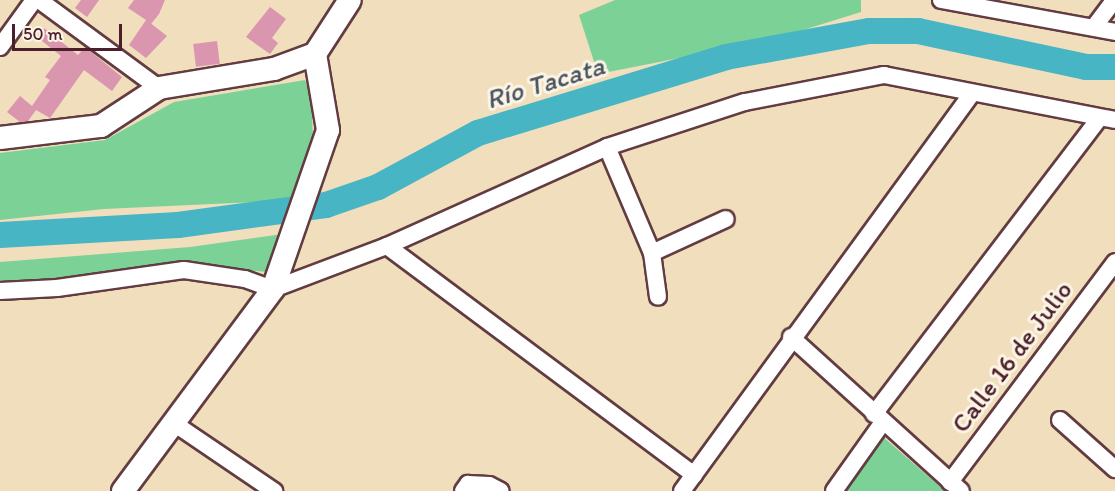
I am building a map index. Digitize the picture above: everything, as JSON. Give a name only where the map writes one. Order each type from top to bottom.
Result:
[{"type":"street","points":[[0,46],[34,0]]},
{"type":"street","points":[[39,0],[159,88]]},
{"type":"street","points":[[0,138],[101,126],[159,88],[274,69],[315,54],[350,0]]},
{"type":"street","points":[[941,0],[979,3],[1115,32]]},
{"type":"street","points":[[1094,27],[1114,0]]},
{"type":"street","points":[[123,491],[175,424],[273,289],[306,202],[328,130],[315,54]]},
{"type":"street","points":[[0,291],[57,288],[184,270],[245,279],[273,289],[387,246],[607,147],[745,102],[884,75],[1107,119],[879,418],[834,491]]},
{"type":"street","points":[[682,491],[791,337],[972,93]]},
{"type":"street","points":[[607,147],[652,253],[658,297]]},
{"type":"street","points":[[652,253],[726,219]]},
{"type":"street","points":[[387,246],[694,475]]},
{"type":"street","name":"Calle 16 de Julio","points":[[956,486],[1115,262]]},
{"type":"street","points":[[791,337],[956,486]]},
{"type":"street","points":[[1060,420],[1115,469]]},
{"type":"street","points":[[175,424],[274,491]]},
{"type":"street","points":[[463,491],[468,484],[489,485],[501,491]]},
{"type":"green space","points":[[615,0],[861,0],[861,12],[771,40],[598,74],[579,15]]},
{"type":"green space","points":[[305,80],[311,95],[313,136],[297,200],[104,209],[0,220],[0,153],[105,140],[174,102]]},
{"type":"green space","points":[[283,234],[267,272],[185,264],[56,282],[0,285],[0,262],[190,247]]},
{"type":"green space","points":[[882,436],[945,491],[842,491]]},
{"type":"building","points":[[81,0],[99,0],[87,17],[75,8]]},
{"type":"building","points":[[134,0],[165,0],[159,14],[151,24],[167,36],[146,58],[129,45],[146,20],[128,8]]},
{"type":"building","points":[[270,7],[286,19],[272,38],[278,43],[270,54],[246,37]]},
{"type":"building","points":[[44,28],[78,55],[85,47],[122,77],[112,91],[84,70],[50,118],[36,110],[28,121],[20,122],[7,112],[20,96],[32,106],[50,80],[45,77],[61,56],[37,37]]},
{"type":"building","points":[[217,41],[220,64],[196,67],[193,44]]},
{"type":"waterway","name":"Río Tacata","points":[[0,235],[178,225],[326,205],[378,187],[478,133],[726,57],[869,31],[918,31],[1086,67],[1115,67]]}]
